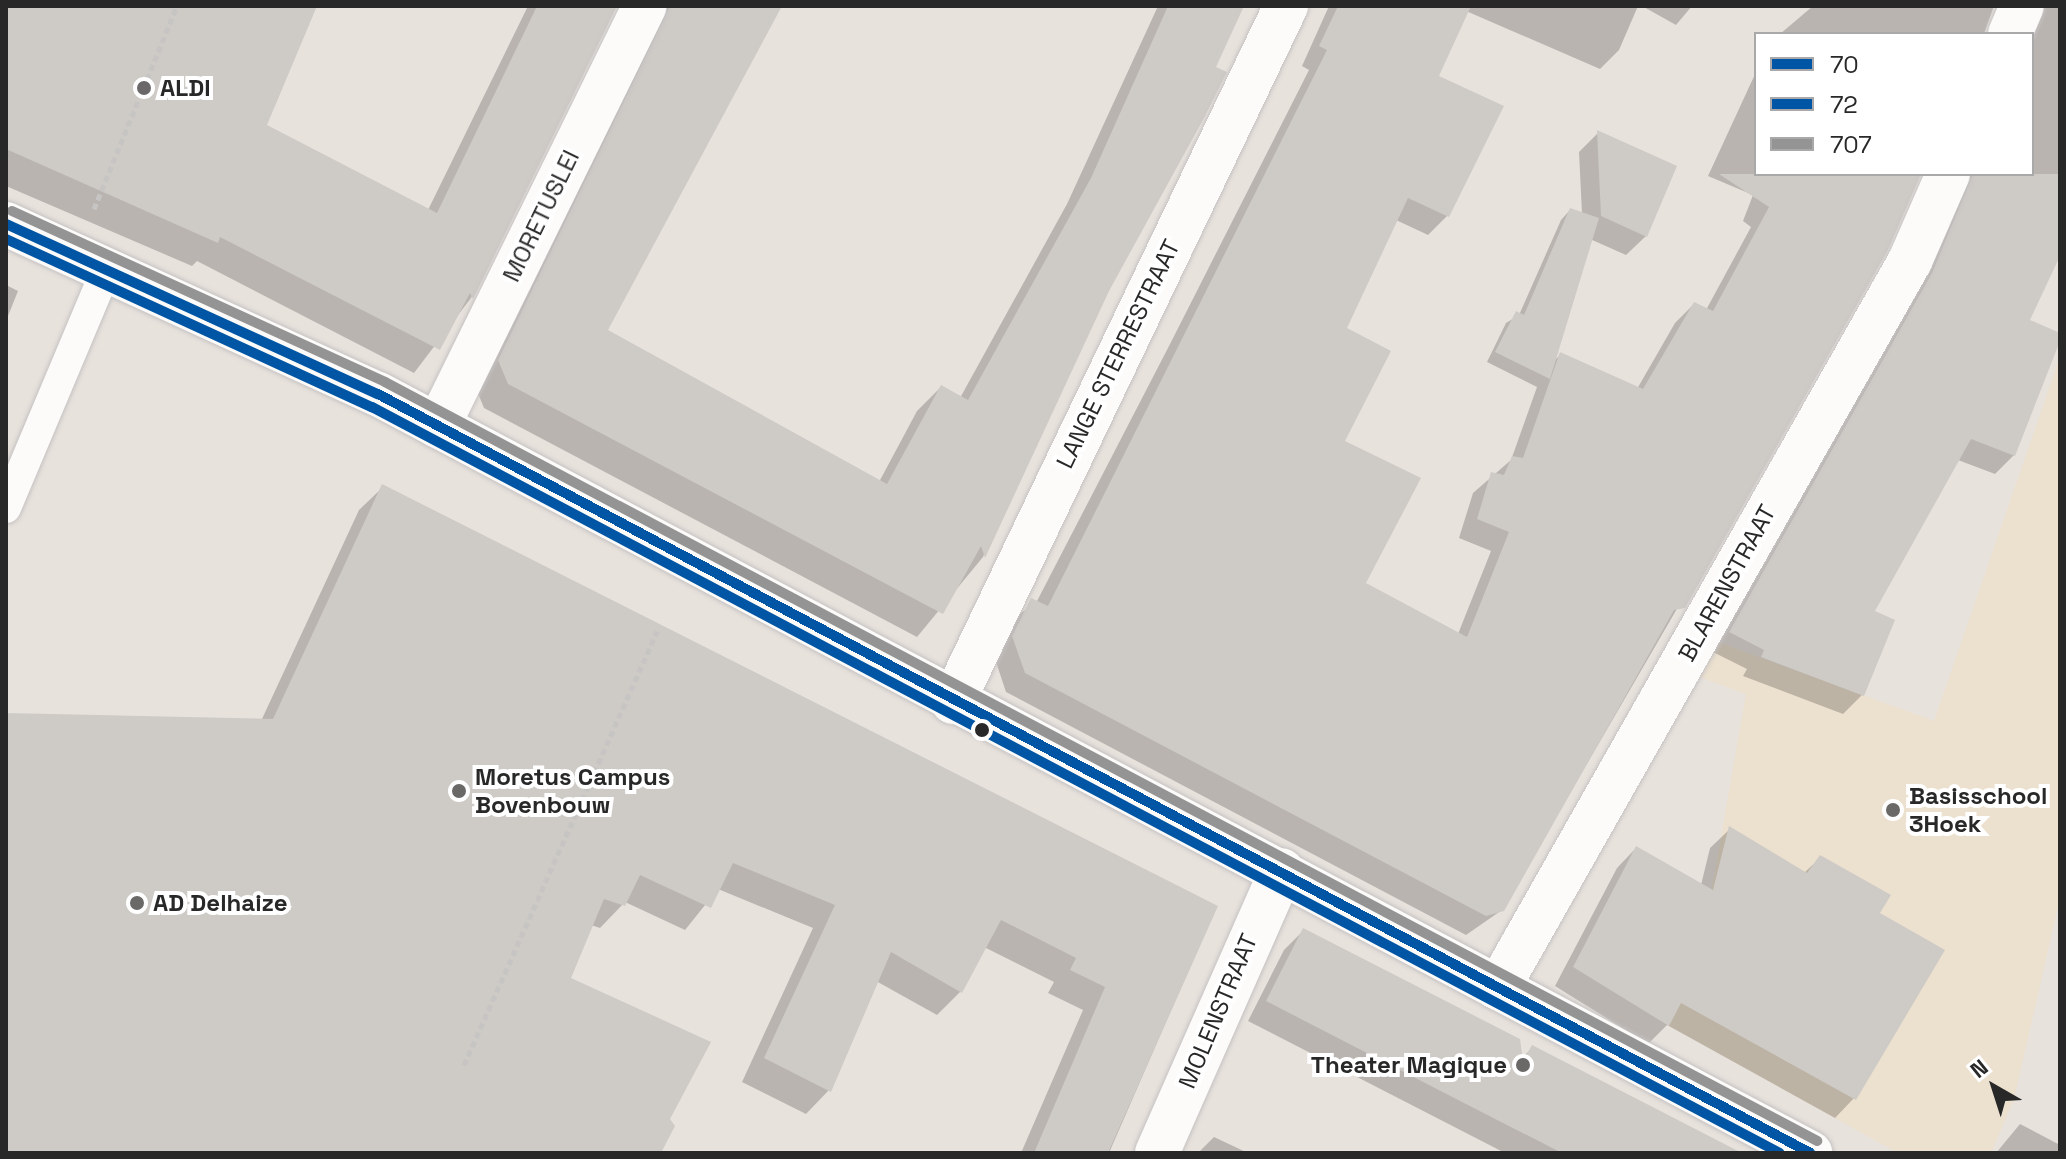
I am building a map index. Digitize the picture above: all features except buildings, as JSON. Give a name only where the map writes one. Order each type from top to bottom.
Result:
[{"type":"street","name":"MORETUSLEI","points":[[438,426],[645,6]]},
{"type":"street","name":"LANGE STERRESTRAAT","points":[[953,702],[1286,6]]},
{"type":"street","points":[[2011,32],[2022,6]]},
{"type":"street","name":"BLARENSTRAAT","points":[[1498,988],[1910,261],[1947,176]]},
{"type":"street","points":[[6,224],[92,261],[438,426],[953,702],[1282,870],[1810,1153]]},
{"type":"street","name":"MOLENSTRAAT","points":[[1157,1153],[1282,870]]},
{"type":"lane","points":[[6,508],[92,261]]},
{"type":"path","points":[[92,261],[177,6]]},
{"type":"path","points":[[464,1065],[657,631]]},
{"type":"shaded area","name":"Basisschool 3Hoek","points":[[2060,357],[2060,898],[2014,1099],[1991,1153],[1898,1153],[1669,1026],[1708,911],[1746,694],[1697,676],[1715,641],[1934,721]]},
{"type":"transit line","name":"707","points":[[12,211],[385,382],[1817,1141]]},
{"type":"transit line","name":"70","points":[[6,224],[378,394],[1810,1153]]},
{"type":"transit line","name":"72","points":[[6,239],[372,407],[1780,1153]]},
{"type":"place","name":"ALDI","points":[[144,88]]},
{"type":"place","name":"Moretus Campus Bovenbouw","points":[[459,791]]},
{"type":"place","name":"Basisschool 3Hoek","points":[[1893,810]]},
{"type":"place","name":"AD Delhaize","points":[[137,903]]},
{"type":"place","name":"Theater Magique","points":[[1523,1065]]}]
